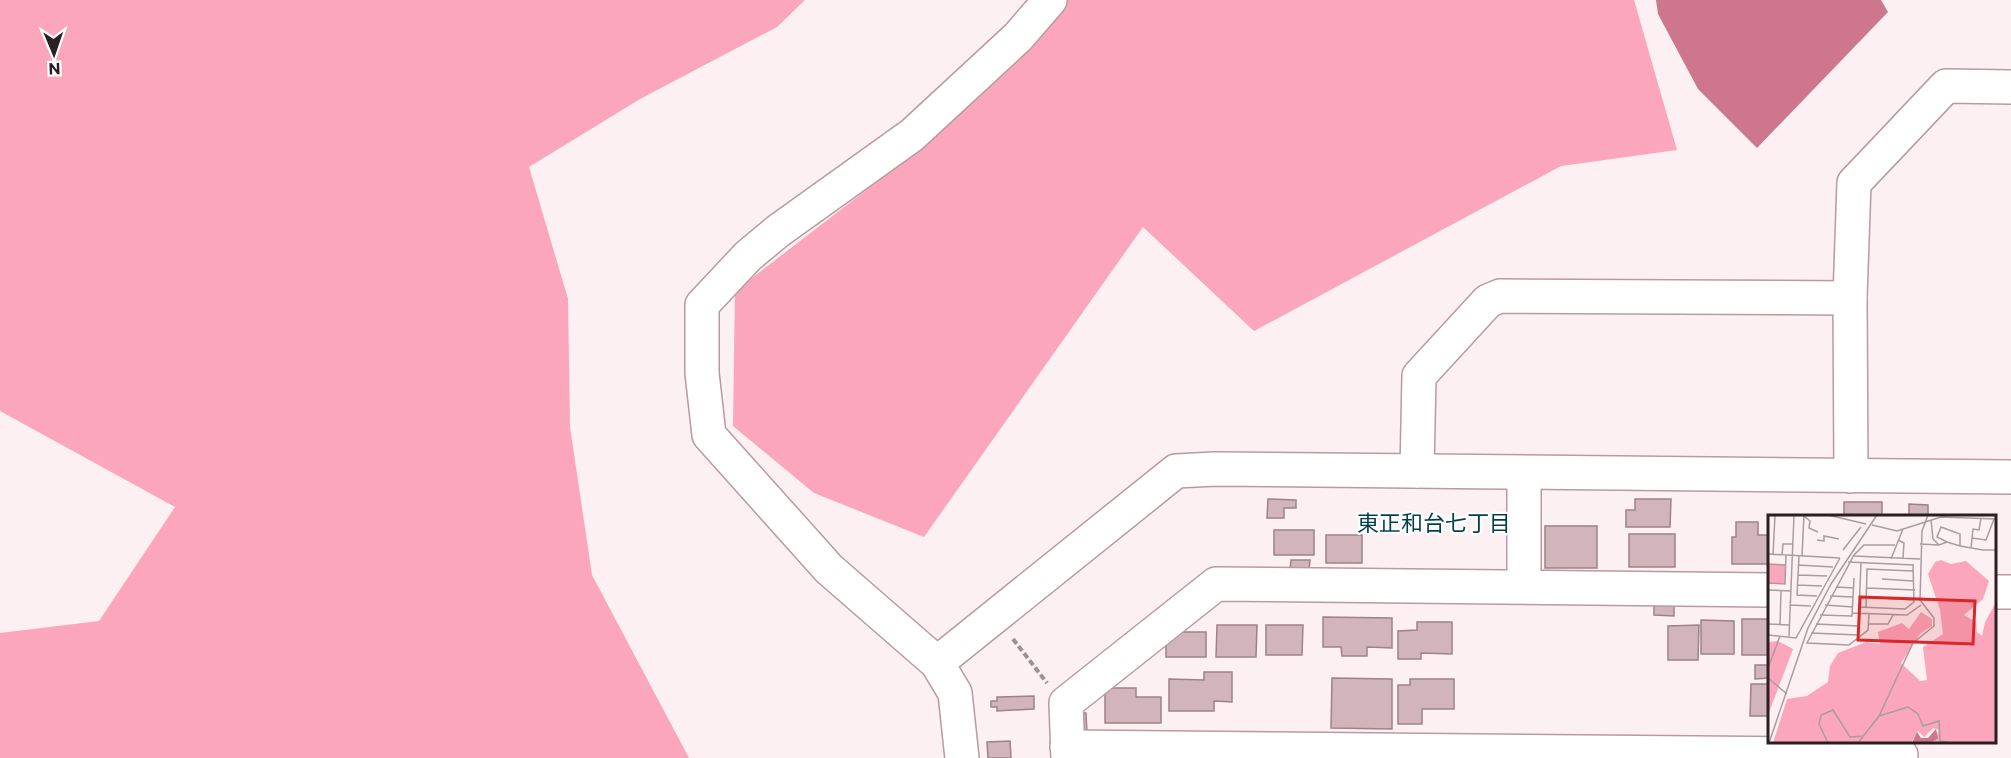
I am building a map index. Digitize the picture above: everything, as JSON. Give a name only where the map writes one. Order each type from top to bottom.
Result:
[{"type":"street","points":[[962,758],[954,693],[937,663],[829,569],[709,435],[702,374],[702,305],[748,256],[778,231],[912,135],[1018,37],[1050,0]]},
{"type":"street","points":[[1851,476],[1850,298],[1854,183],[1946,86],[2011,87]]},
{"type":"street","points":[[1417,471],[1419,375],[1488,301],[1500,296],[1850,298]]},
{"type":"street","points":[[937,663],[1176,471],[1215,469],[2011,477]]},
{"type":"street","points":[[1524,473],[1524,586]]},
{"type":"street","points":[[1768,590],[1216,584],[1066,703],[1068,752],[1522,754],[1901,752]]},
{"type":"path","points":[[1009,634],[1057,695],[1066,703]]},
{"type":"shaded area","points":[[0,0],[805,0],[777,27],[640,99],[529,167],[568,299],[570,427],[592,575],[689,758],[0,758],[0,633],[99,621],[175,507],[0,411]]},
{"type":"shaded area","points":[[1061,0],[1634,0],[1677,150],[1561,166],[1254,331],[1143,227],[924,537],[814,493],[733,426],[735,291],[930,141]]},
{"type":"shaded area","points":[[1656,0],[1881,0],[1888,12],[1757,148],[1698,89],[1658,14]]},
{"type":"building","points":[[1268,499],[1296,500],[1296,508],[1284,508],[1284,518],[1267,518]]},
{"type":"building","points":[[1635,499],[1671,499],[1670,527],[1626,527],[1626,510],[1635,510]]},
{"type":"building","points":[[1844,502],[1882,502],[1882,515],[1844,515]]},
{"type":"building","points":[[1909,504],[1928,505],[1928,515],[1909,515]]},
{"type":"building","points":[[1736,522],[1758,522],[1758,535],[1768,535],[1768,564],[1732,564],[1732,537],[1736,537]]},
{"type":"building","points":[[1545,526],[1597,526],[1597,568],[1545,568]]},
{"type":"building","points":[[1274,530],[1314,530],[1314,555],[1274,555]]},
{"type":"building","points":[[1629,534],[1675,534],[1675,567],[1629,567]]},
{"type":"building","points":[[1326,535],[1362,535],[1362,563],[1326,563]]},
{"type":"building","points":[[1291,560],[1310,560],[1309,569],[1290,570]]},
{"type":"building","points":[[1654,601],[1674,601],[1674,616],[1654,615]]},
{"type":"building","points":[[1323,617],[1392,618],[1392,648],[1367,647],[1367,656],[1342,656],[1341,647],[1323,647]]},
{"type":"building","points":[[1742,619],[1768,619],[1768,655],[1742,655]]},
{"type":"building","points":[[1701,620],[1734,621],[1734,654],[1701,654]]},
{"type":"building","points":[[1417,622],[1452,622],[1452,654],[1421,653],[1421,659],[1398,659],[1398,631],[1417,630]]},
{"type":"building","points":[[1217,625],[1257,625],[1256,657],[1216,657]]},
{"type":"building","points":[[1266,625],[1303,625],[1302,655],[1266,655]]},
{"type":"building","points":[[1699,625],[1698,660],[1668,660],[1668,626]]},
{"type":"building","points":[[1166,632],[1206,632],[1206,657],[1166,657]]},
{"type":"building","points":[[1755,665],[1768,665],[1768,678],[1755,679]]},
{"type":"building","points":[[1204,672],[1232,672],[1232,702],[1214,701],[1214,711],[1169,711],[1169,679],[1204,680]]},
{"type":"building","points":[[1332,678],[1392,679],[1392,729],[1331,728]]},
{"type":"building","points":[[1410,679],[1454,679],[1454,709],[1422,709],[1422,724],[1398,724],[1398,685],[1410,685]]},
{"type":"building","points":[[1751,684],[1768,684],[1768,716],[1750,716]]},
{"type":"building","points":[[1105,688],[1136,688],[1136,697],[1161,697],[1161,723],[1105,723]]},
{"type":"building","points":[[1034,696],[1034,709],[997,711],[997,707],[991,707],[991,701],[997,701],[997,697]]},
{"type":"building","points":[[1070,713],[1086,713],[1087,734],[1071,734]]},
{"type":"building","points":[[1010,741],[1011,758],[988,758],[987,742]]},
{"type":"district","name":"東正和台七丁目","points":[[1434,522]]}]
